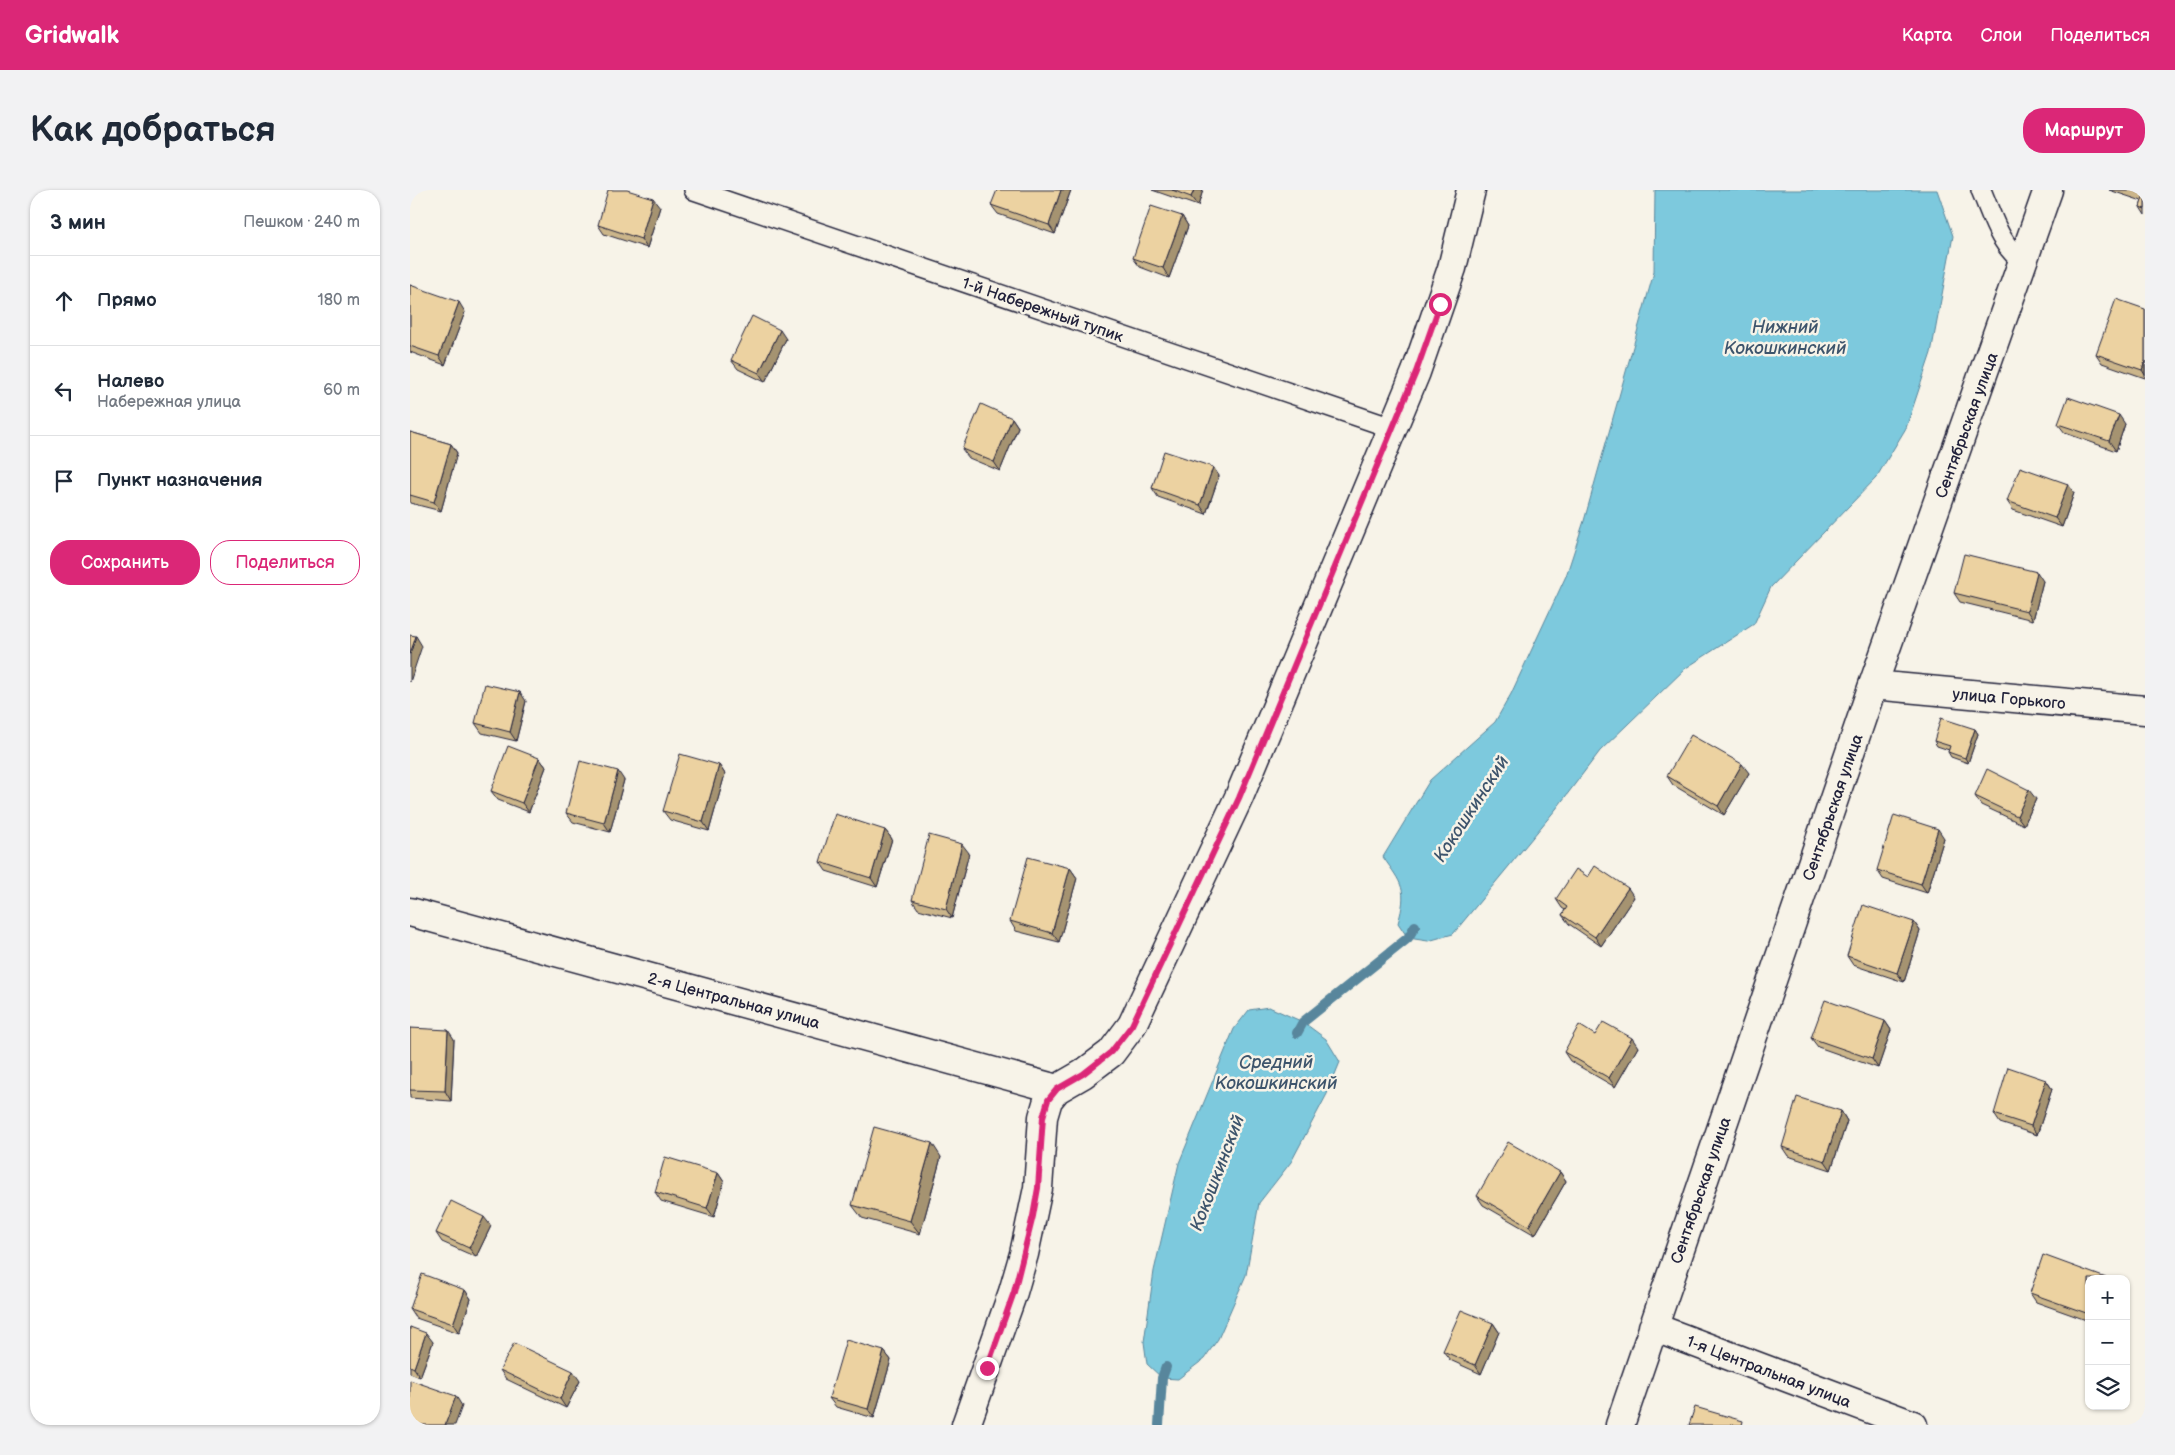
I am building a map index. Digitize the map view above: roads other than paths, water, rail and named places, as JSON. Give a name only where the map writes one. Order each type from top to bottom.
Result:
[{"type":"street","points":[[966,1425],[1021,1264],[1038,1188],[1043,1117],[1048,1100],[1057,1089],[1083,1074],[1111,1052],[1132,1025],[1239,798],[1416,372],[1452,268],[1471,190]]},
{"type":"street","name":"Сентябрьская улица","points":[[1620,1425],[1873,686],[2024,263],[2048,190]]},
{"type":"street","name":"улица Горького","points":[[1873,686],[2145,710]]},
{"type":"street","name":"2-я Центральная улица","points":[[410,912],[1057,1089]]},
{"type":"street","name":"1-я Центральная улица","points":[[1653,1327],[1913,1425]]},
{"type":"lane","name":"1-й Набережный тупик","points":[[694,190],[1392,428]]},
{"type":"lane","points":[[1982,190],[1995,228],[2012,253],[2024,263]]},
{"type":"water","name":"Нижний Кокошкинский","points":[[1655,190],[1937,190],[1953,236],[1931,353],[1906,428],[1876,478],[1771,587],[1754,624],[1686,668],[1600,751],[1556,809],[1453,934],[1428,941],[1408,938],[1398,923],[1403,902],[1401,887],[1395,874],[1383,857],[1430,780],[1495,722],[1511,694],[1566,576],[1584,521],[1654,272]]},
{"type":"water","name":"Средний Кокошкинский","points":[[1269,1007],[1303,1022],[1326,1039],[1340,1062],[1327,1094],[1291,1162],[1259,1203],[1246,1275],[1218,1339],[1204,1359],[1178,1379],[1162,1378],[1147,1364],[1144,1342],[1154,1271],[1179,1163],[1234,1029],[1249,1010]]},
{"type":"waterway","name":"Кокошкинский","points":[[1297,1033],[1303,1022],[1408,938],[1415,926]]},
{"type":"waterway","name":"Кокошкинский","points":[[1159,1425],[1162,1378],[1166,1367]]}]
